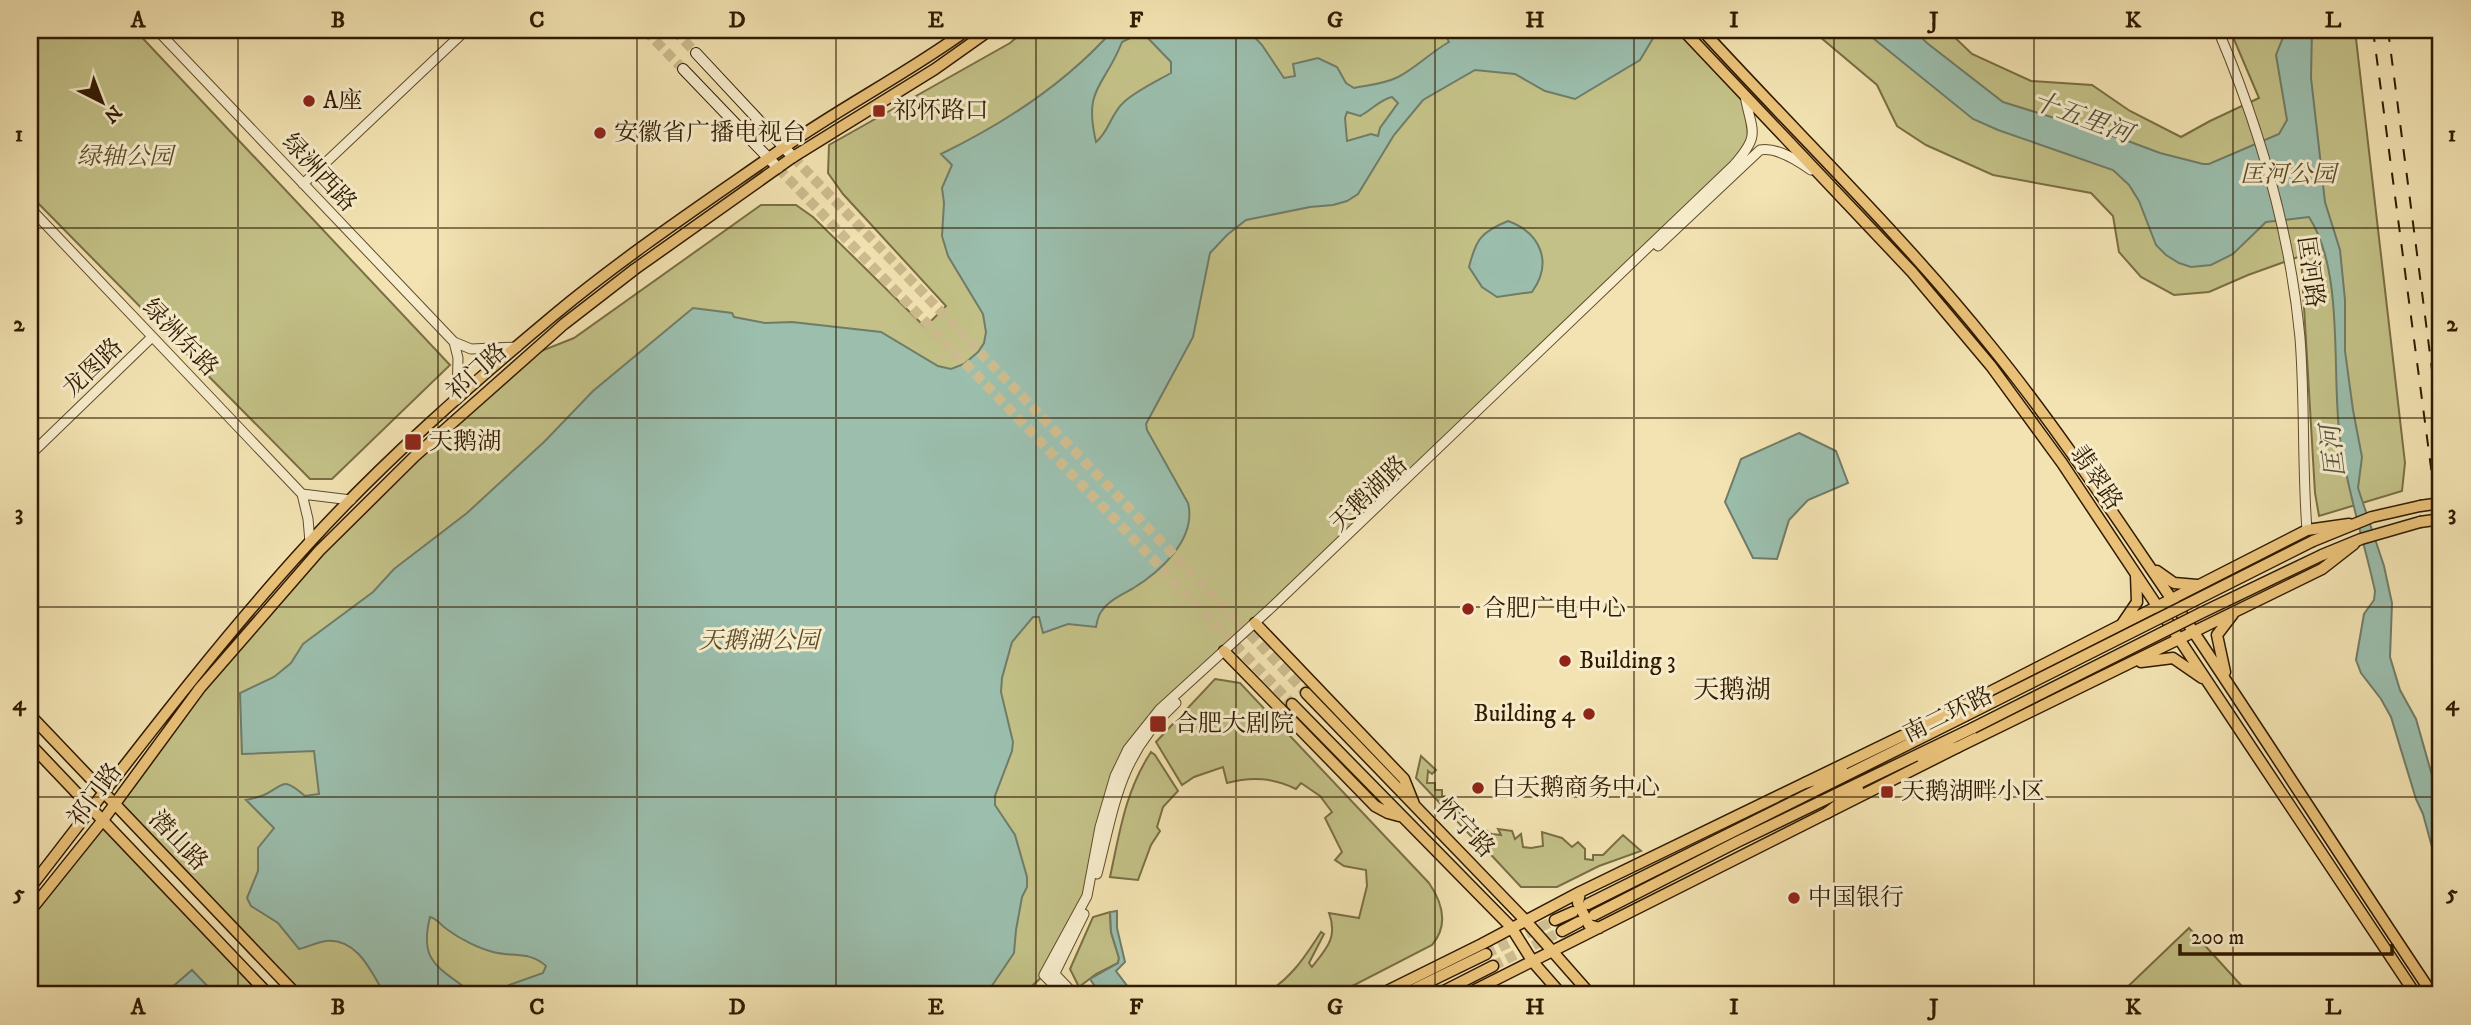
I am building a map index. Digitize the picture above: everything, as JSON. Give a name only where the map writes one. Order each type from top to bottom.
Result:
[{"type":"main road","name":"祁门路","points":[[30,888],[190,680],[310,542],[457,400],[555,314],[628,258],[784,148],[967,30]]},
{"type":"main road","name":"祁门路","points":[[30,911],[103,820],[200,688],[319,551],[415,456],[564,324],[635,269],[778,168],[935,69],[990,30]]},
{"type":"main road","name":"翡翠路","points":[[1683,30],[1912,272],[1991,366],[2062,463],[2416,995]]},
{"type":"main road","name":"翡翠路","points":[[1702,30],[1918,260],[1991,346],[2067,445],[2226,678],[2433,995]]},
{"type":"main road","points":[[696,53],[793,158]]},
{"type":"main road","points":[[683,69],[778,168]]},
{"type":"main road","points":[[1402,995],[1484,949],[1511,927],[1937,719],[2307,530],[2352,524],[2372,517],[2441,503]]},
{"type":"main road","name":"南二环路","points":[[1594,915],[2201,612],[2322,555],[2361,539],[2420,522],[2441,519]]},
{"type":"main road","name":"南二环路","points":[[1588,904],[2313,541],[2352,524]]},
{"type":"main road","points":[[1465,995],[1958,747],[2322,569],[2361,539]]},
{"type":"main road","points":[[2149,565],[2174,583],[2199,585]]},
{"type":"main road","points":[[2120,626],[2137,603],[2137,575]]},
{"type":"main road","points":[[2226,678],[2217,635],[2235,611]]},
{"type":"main road","points":[[1256,625],[1404,779],[1415,807]]},
{"type":"main road","points":[[1226,653],[1375,806],[1402,817]]},
{"type":"main road","points":[[2130,664],[2173,658],[2207,682]]},
{"type":"main road","name":"怀宁路","points":[[1306,693],[1525,920],[1591,995]]},
{"type":"main road","name":"怀宁路","points":[[1292,704],[1511,927],[1533,962],[1562,995]]},
{"type":"main road","name":"潜山路","points":[[30,715],[296,995]]},
{"type":"main road","points":[[1805,783],[1874,762],[1937,719]]},
{"type":"main road","name":"潜山路","points":[[30,744],[269,995]]},
{"type":"main road","points":[[1889,767],[1958,747]]},
{"type":"main road","points":[[1827,813],[1877,774]]},
{"type":"main road","points":[[1580,892],[1578,903],[1588,925],[1599,928]]},
{"type":"main road","points":[[1555,920],[1573,912]]},
{"type":"main road","points":[[1562,931],[1579,922]]},
{"type":"main road","points":[[1367,995],[1450,954],[1484,949]]},
{"type":"main road","points":[[1379,995],[1484,949]]},
{"type":"main road","points":[[1436,995],[1493,966]]},
{"type":"main road","points":[[1475,995],[1505,975]]},
{"type":"street","name":"绿洲西路","points":[[157,30],[454,342]]},
{"type":"street","points":[[303,184],[466,30]]},
{"type":"street","name":"匡河路","points":[[2218,30],[2258,133],[2285,231],[2300,340],[2307,530]]},
{"type":"street","name":"天鹅湖路","points":[[1256,625],[1734,164],[1751,145],[1753,135],[1745,96]]},
{"type":"street","name":"天鹅湖路","points":[[1049,974],[1087,896],[1100,827],[1115,776],[1128,749],[1160,709],[1226,653],[1760,150],[1769,148],[1796,160],[1824,179]]},
{"type":"street","name":"绿洲东路","points":[[30,208],[302,494]]},
{"type":"street","name":"龙图路","points":[[30,455],[152,337]]},
{"type":"street","points":[[454,342],[471,349],[517,347]]},
{"type":"street","points":[[454,342],[458,358],[457,400]]},
{"type":"street","points":[[310,542],[302,494],[351,500]]},
{"type":"street","points":[[1049,974],[1064,995]]},
{"type":"street","points":[[1049,974],[1075,995]]},
{"type":"green space","name":"绿轴公园","points":[[30,30],[135,30],[450,365],[332,479],[310,479],[30,195]]},
{"type":"green space","name":"天鹅湖","points":[[1025,30],[1683,30],[1745,96],[1751,145],[1160,709],[1128,749],[1087,896],[1044,975],[1022,995],[297,995],[114,804],[200,688],[326,543],[526,357],[574,338],[761,205],[796,205],[813,217],[925,327],[946,306],[843,194],[828,173],[829,145],[1010,43]]},
{"type":"green space","name":"匡河公园","points":[[1785,30],[1947,30],[1972,54],[2031,81],[2092,85],[2130,111],[2181,137],[2259,98],[2230,30],[2355,30],[2405,463],[2402,491],[2319,516],[2315,493],[2301,256],[2209,292],[2174,295],[2141,277],[2119,252],[2113,216],[2091,193],[1993,175],[1926,145],[1897,126],[1877,85],[1820,37]]},
{"type":"green space","points":[[1215,679],[1240,683],[1429,883],[1442,914],[1441,930],[1432,945],[1335,995],[1263,995],[1289,975],[1321,932],[1324,934],[1309,963],[1312,967],[1332,936],[1329,913],[1359,918],[1367,886],[1366,870],[1344,866],[1335,860],[1342,852],[1325,818],[1332,812],[1320,796],[1301,783],[1296,789],[1262,779],[1227,783],[1223,767],[1194,777],[1182,785],[1156,742]]},
{"type":"green space","points":[[1151,752],[1178,791],[1163,807],[1157,827],[1160,831],[1151,845],[1138,880],[1110,877],[1129,797]]},
{"type":"green space","points":[[1421,756],[1436,770],[1432,774],[1428,771],[1427,783],[1435,783],[1435,790],[1442,790],[1442,796],[1449,797],[1449,804],[1457,805],[1458,813],[1465,813],[1465,821],[1472,821],[1473,838],[1416,778]]},
{"type":"green space","points":[[103,820],[262,988],[251,995],[30,995],[30,911]]},
{"type":"green space","points":[[1479,826],[1492,834],[1501,835],[1498,829],[1512,831],[1515,839],[1521,834],[1523,847],[1543,846],[1542,832],[1562,838],[1572,847],[1578,842],[1585,849],[1585,859],[1593,860],[1593,855],[1603,855],[1623,835],[1641,851],[1599,866],[1557,887],[1521,887],[1480,843]]},
{"type":"green space","points":[[1110,912],[1111,932],[1118,963],[1096,974],[1079,987],[1070,969],[1093,917]]},
{"type":"green space","points":[[2189,928],[2250,995],[2119,995]]},
{"type":"shaded area","name":"天鹅湖","points":[[1113,30],[1248,30],[1262,45],[1284,78],[1295,76],[1293,64],[1318,58],[1337,67],[1346,83],[1354,88],[1387,81],[1405,73],[1449,42],[1443,30],[1658,30],[1640,60],[1575,99],[1545,91],[1515,74],[1475,70],[1423,100],[1394,135],[1358,194],[1333,205],[1246,220],[1210,253],[1193,337],[1146,424],[1188,503],[1187,529],[1182,542],[1154,573],[1107,605],[1100,614],[1096,627],[1068,624],[1043,633],[1039,617],[1033,617],[1012,642],[1001,692],[1013,742],[995,796],[995,805],[1015,835],[1027,877],[1027,887],[1022,897],[1014,953],[987,993],[503,995],[509,985],[543,973],[546,966],[527,956],[493,952],[475,946],[430,917],[427,944],[433,961],[471,995],[385,995],[363,959],[347,945],[326,941],[299,949],[278,923],[251,906],[247,898],[258,871],[258,848],[274,828],[246,800],[264,795],[284,784],[292,786],[305,796],[319,794],[314,751],[242,754],[240,693],[274,677],[291,663],[303,644],[373,592],[394,569],[467,513],[545,441],[593,391],[693,308],[732,313],[734,317],[765,323],[792,322],[881,332],[938,366],[951,369],[964,364],[978,352],[984,343],[986,332],[983,314],[948,256],[942,236],[942,188],[952,165],[941,154],[988,129],[1033,100],[1095,49]],"holes":[[[1142,32],[1171,62],[1171,73],[1124,102],[1096,142],[1092,110],[1097,89],[1122,42]],[[1392,97],[1398,103],[1380,128],[1378,136],[1371,134],[1347,141],[1347,112],[1360,116]]]},
{"type":"shaded area","points":[[1863,30],[1914,30],[2003,102],[2160,153],[2209,164],[2279,134],[2287,120],[2276,55],[2286,30],[2312,30],[2311,78],[2325,202],[2340,250],[2345,300],[2345,351],[2362,457],[2358,488],[2384,566],[2392,603],[2390,657],[2400,690],[2416,719],[2441,807],[2441,868],[2391,717],[2361,673],[2356,660],[2364,614],[2374,600],[2375,591],[2340,439],[2335,324],[2328,266],[2309,217],[2266,222],[2233,254],[2211,265],[2191,267],[2179,263],[2156,245],[2139,201],[2129,185],[2113,170],[1973,119]]},
{"type":"shaded area","points":[[1508,221],[1529,233],[1536,241],[1542,270],[1532,292],[1497,297],[1482,287],[1469,267],[1481,238]]},
{"type":"shaded area","points":[[1799,433],[1836,451],[1848,483],[1808,500],[1789,520],[1777,559],[1753,558],[1725,502],[1741,459]]},
{"type":"shaded area","points":[[1117,911],[1117,928],[1125,962],[1116,971],[1134,995],[1101,995],[1090,979],[1118,963],[1111,932],[1110,912]]},
{"type":"shaded area","points":[[192,970],[216,995],[163,995]]},
{"type":"tunnel","points":[[645,30],[683,69]]},
{"type":"tunnel","points":[[674,30],[696,53]]},
{"type":"tunnel","points":[[793,157],[1306,693]]},
{"type":"tunnel","points":[[778,168],[1292,704]]},
{"type":"tunnel","points":[[1486,954],[1555,920]]},
{"type":"tunnel","points":[[1493,966],[1562,931]]},
{"type":"railway","points":[[2373,30],[2441,543]]},
{"type":"railway","points":[[2388,30],[2441,439]]},
{"type":"place","name":"A座","points":[[309,101]]},
{"type":"place","name":"祁怀路口","points":[[879,111]]},
{"type":"place","name":"安徽省广播电视台","points":[[600,133]]},
{"type":"place","name":"天鹅湖","points":[[413,442]]},
{"type":"place","name":"合肥广电中心","points":[[1468,609]]},
{"type":"place","name":"Building 3","points":[[1565,661]]},
{"type":"place","name":"Building 4","points":[[1589,714]]},
{"type":"place","name":"合肥大剧院","points":[[1158,724]]},
{"type":"place","name":"白天鹅商务中心","points":[[1478,788]]},
{"type":"place","name":"天鹅湖畔小区","points":[[1887,792]]},
{"type":"place","name":"中国银行","points":[[1794,898]]},
{"type":"district","name":"天鹅湖","points":[[1732,690]]},
{"type":"water label","name":"十五里河","points":[[2082,118]]},
{"type":"water label","name":"匡河","points":[[2334,451]]},
{"type":"park label","name":"天鹅湖公园","points":[[759,641]]}]
